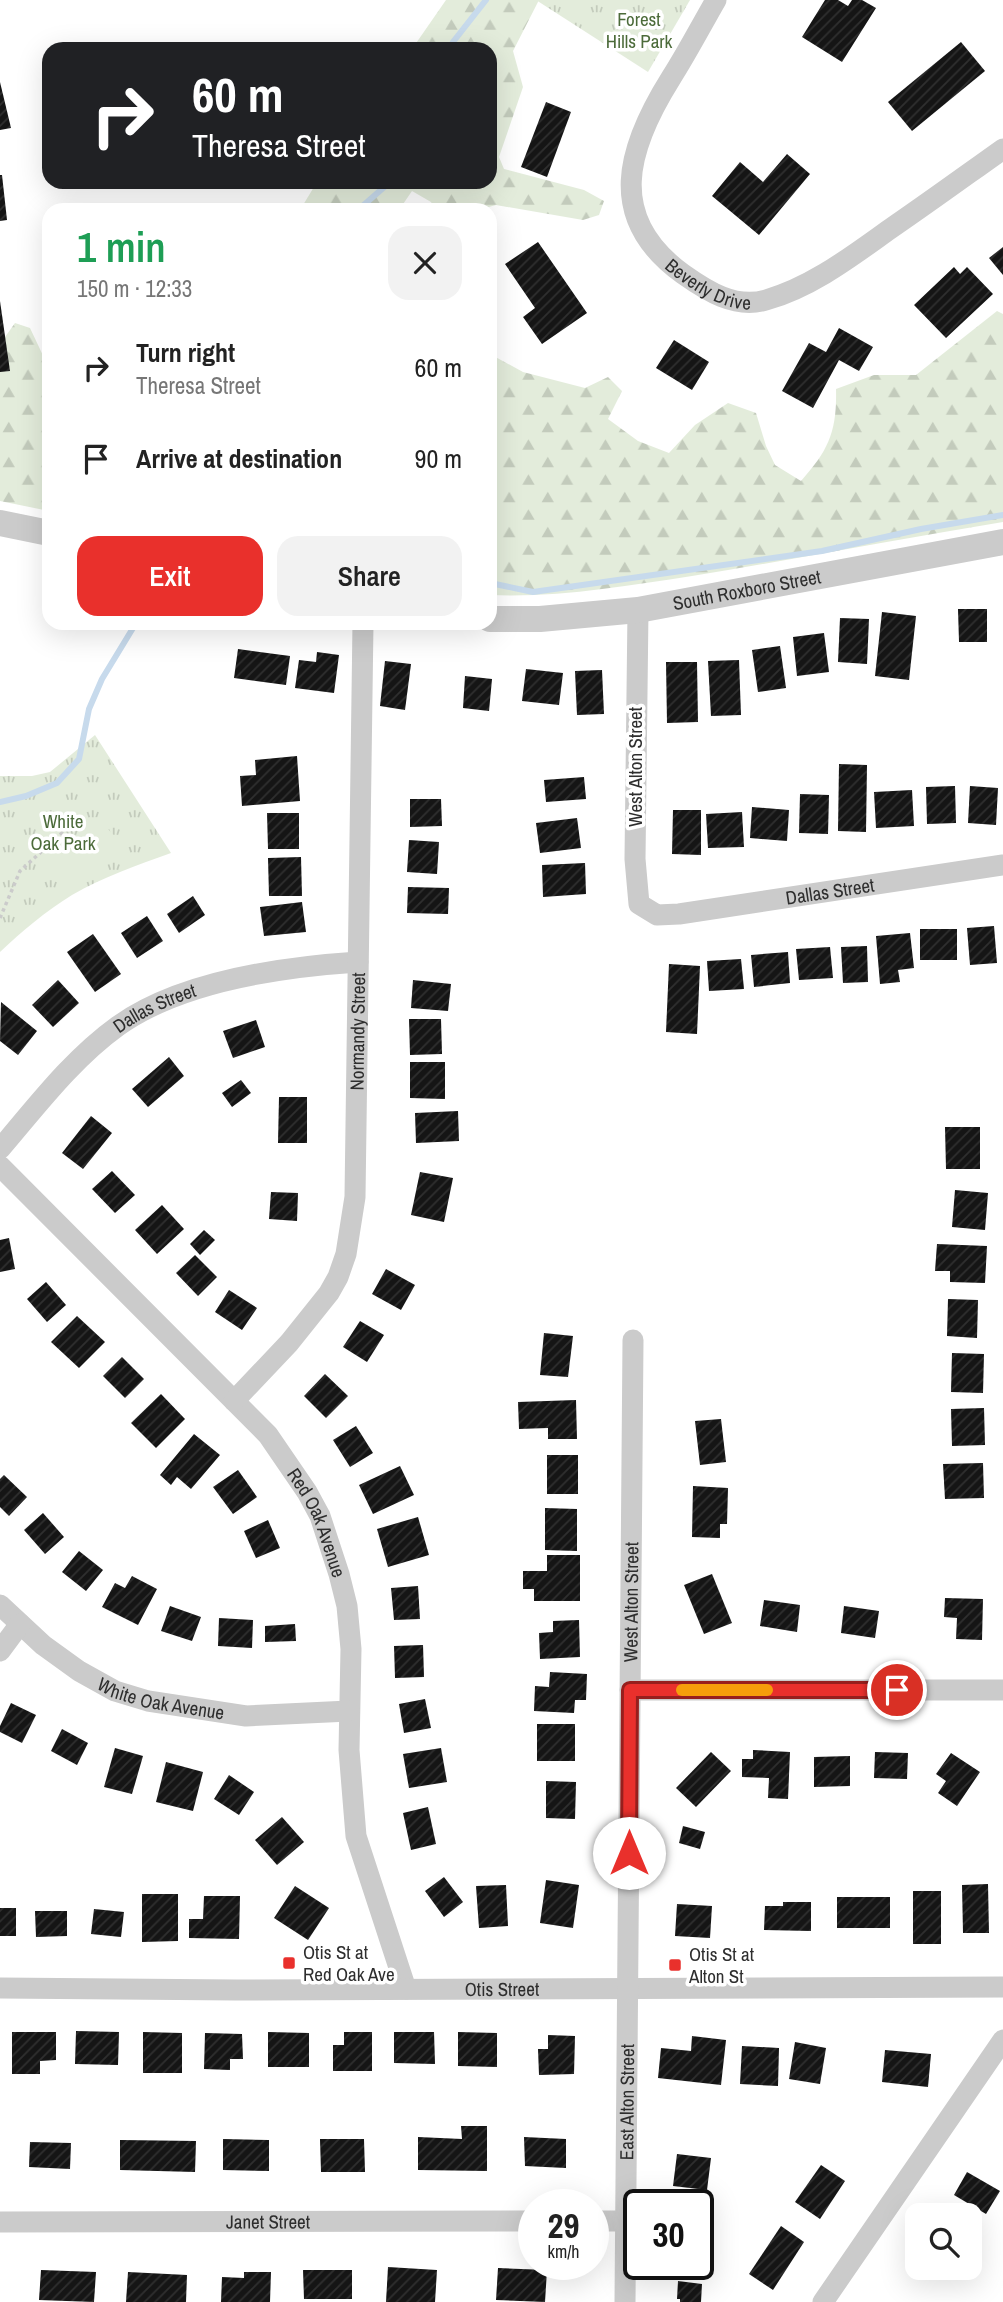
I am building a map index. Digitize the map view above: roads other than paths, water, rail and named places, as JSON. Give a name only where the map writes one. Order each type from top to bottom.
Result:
[{"type":"street","name":"Beverly Drive","points":[[716,0],[654,102],[642,130],[631,179],[632,202],[645,238],[673,267],[700,287],[724,299],[744,302],[762,302],[780,296],[837,267],[1003,149]]},
{"type":"street","points":[[0,523],[42,532]]},
{"type":"street","name":"South Roxboro Street","points":[[497,619],[540,619],[638,610],[1003,542]]},
{"type":"street","name":"West Alton Street","points":[[638,610],[635,859],[639,904],[657,915]]},
{"type":"street","name":"Normandy Street","points":[[233,1401],[289,1343],[329,1293],[346,1254],[355,1197],[363,630]]},
{"type":"street","name":"Dallas Street","points":[[657,915],[1003,865]]},
{"type":"street","name":"Dallas Street","points":[[0,1149],[58,1081],[115,1028],[158,1002],[203,986],[323,964],[358,962]]},
{"type":"street","name":"Red Oak Avenue","points":[[0,1166],[268,1436],[307,1492],[320,1516],[347,1606],[351,1649],[349,1711],[356,1836],[406,1989]]},
{"type":"street","name":"West Alton Street","points":[[628,1989],[633,1340]]},
{"type":"street","name":"White Oak Avenue","points":[[0,1605],[79,1671],[115,1691],[148,1701],[246,1716],[349,1711]]},
{"type":"street","points":[[0,1651],[20,1624]]},
{"type":"street","points":[[630,1690],[1003,1690]]},
{"type":"street","name":"Otis Street","points":[[0,1988],[1003,1987]]},
{"type":"street","name":"East Alton Street","points":[[626,2189],[628,1989]]},
{"type":"street","points":[[823,2302],[1003,2040]]},
{"type":"street","name":"Janet Street","points":[[0,2222],[518,2221]]},
{"type":"street","name":"East Alton Street","points":[[625,2280],[625,2302]]},
{"type":"waterway","points":[[453,42],[486,0]]},
{"type":"waterway","points":[[366,203],[382,189]]},
{"type":"waterway","points":[[497,584],[533,592],[822,551],[921,529],[1003,515]]},
{"type":"waterway","points":[[0,802],[26,796],[57,783],[79,759],[89,709],[102,679],[132,630]]},
{"type":"place","name":"Otis St at Red Oak Ave","points":[[289,1963]]},
{"type":"place","name":"Otis St at Alton St","points":[[675,1965]]},
{"type":"park label","name":"Forest Hills Park","points":[[639,30]]},
{"type":"park label","name":"White Oak Park","points":[[63,832]]}]
